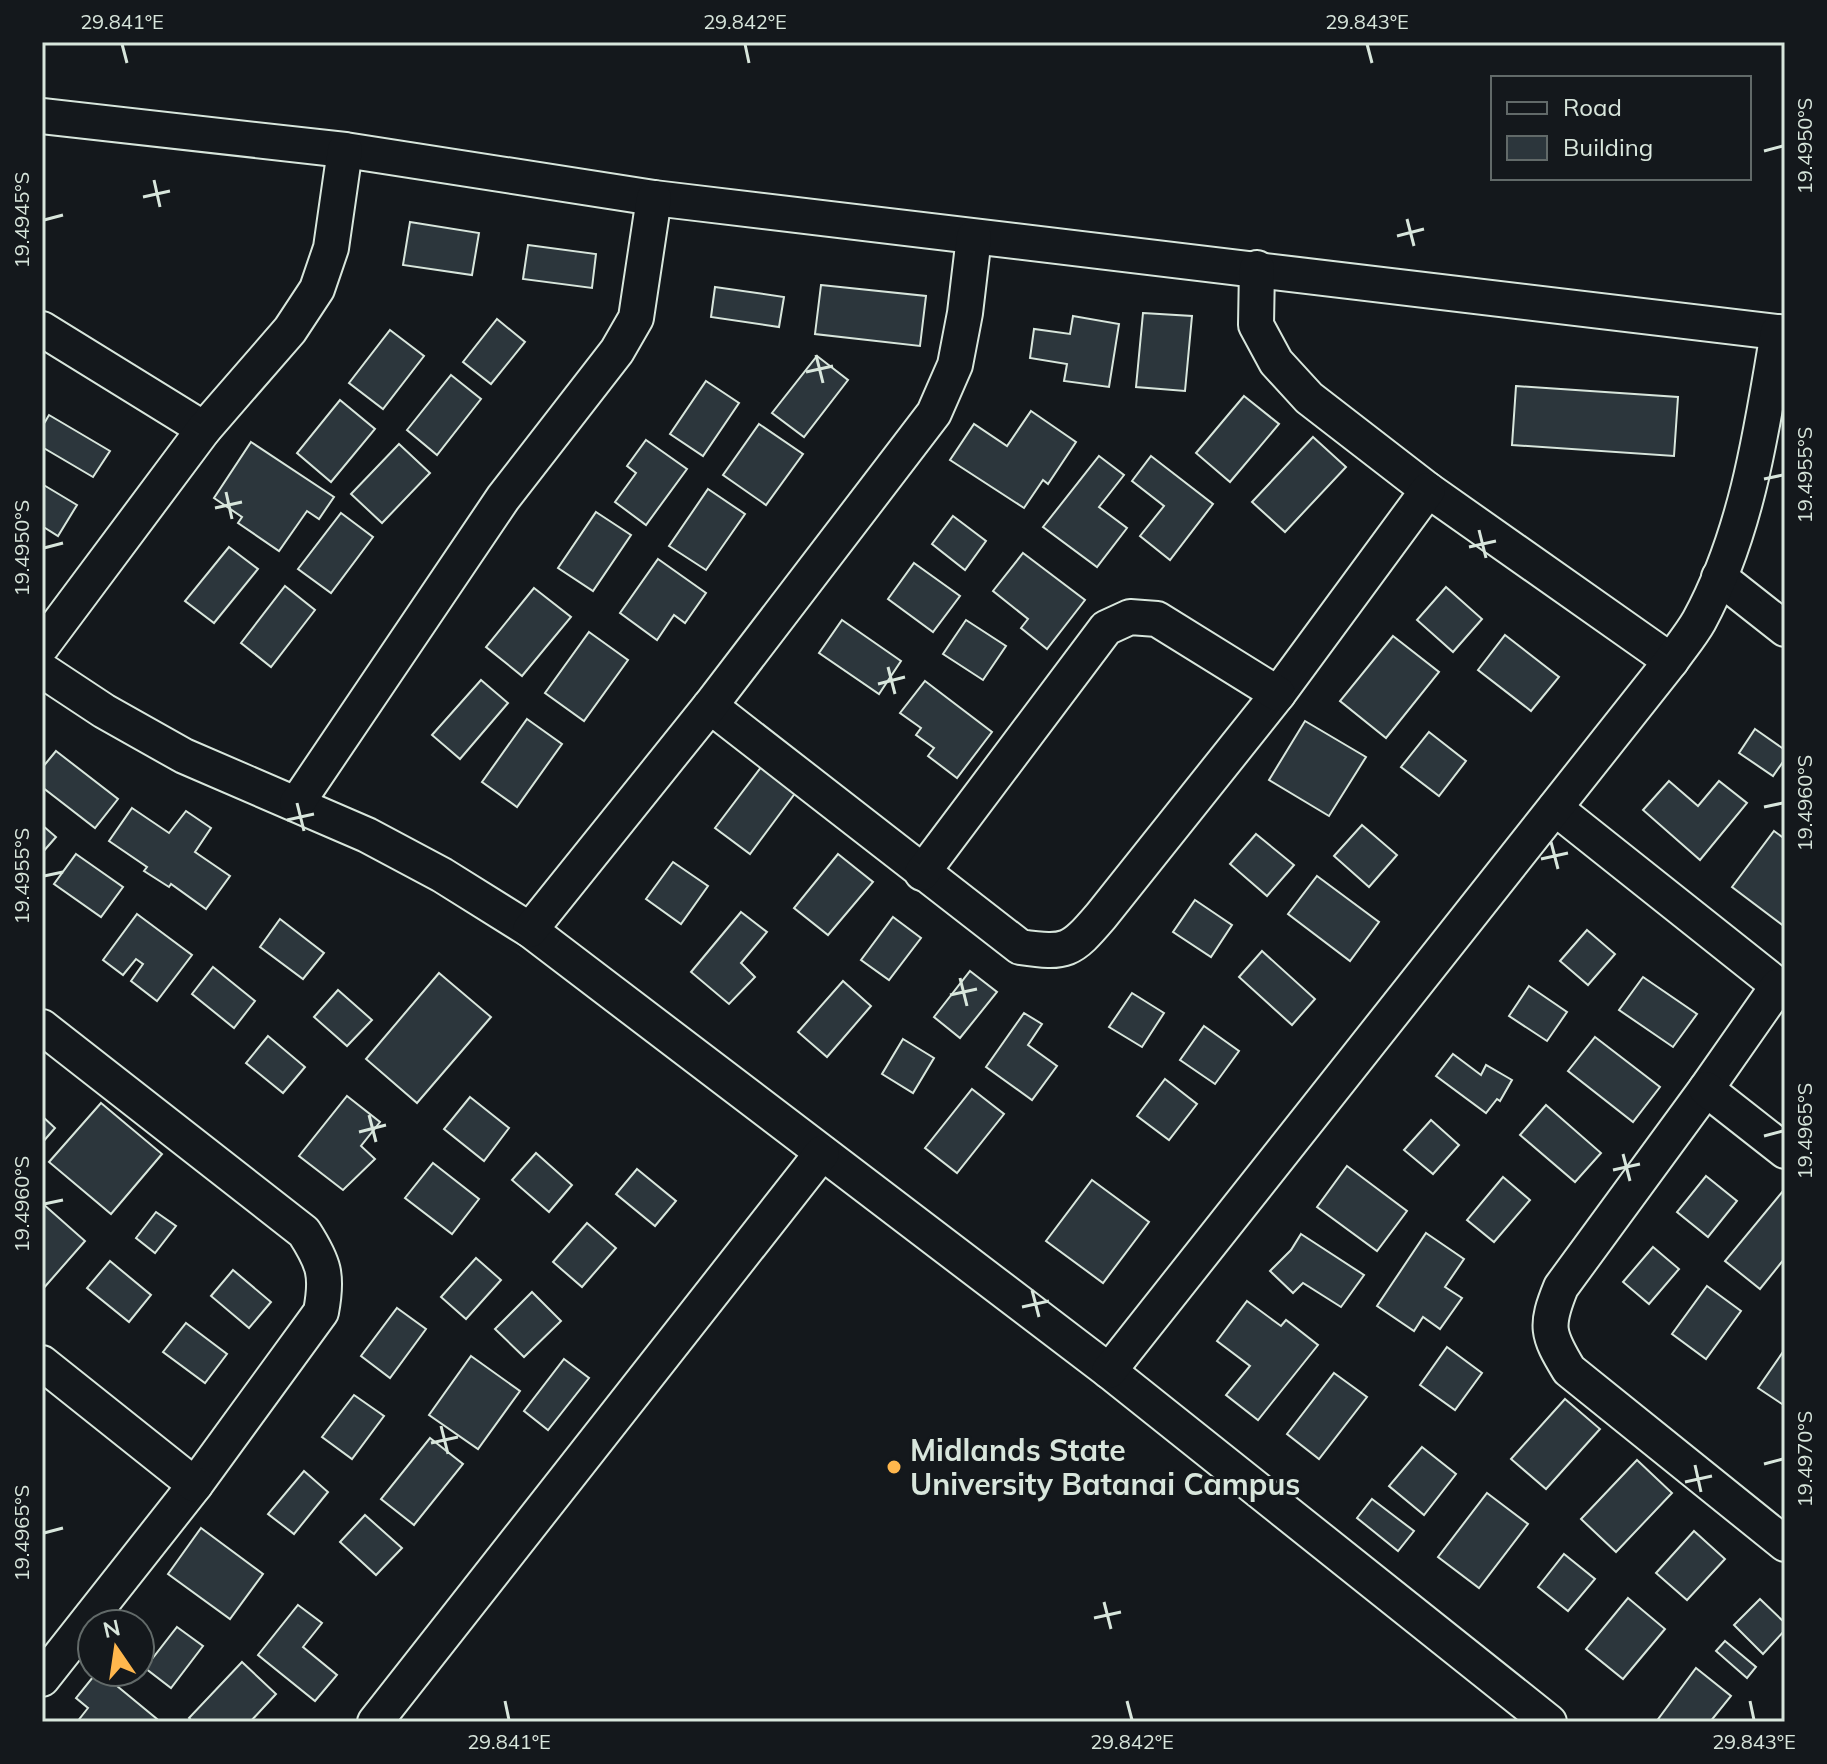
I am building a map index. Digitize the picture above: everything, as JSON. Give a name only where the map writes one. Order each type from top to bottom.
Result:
[{"type":"street","points":[[42,116],[345,150],[654,198],[1782,332],[1740,520],[1698,622],[1671,661],[1109,1371]]},
{"type":"street","points":[[42,646],[204,429],[290,330],[317,289],[331,248],[345,150]]},
{"type":"street","points":[[297,803],[503,498],[617,351],[636,318],[654,198]]},
{"type":"street","points":[[530,930],[710,706],[934,413],[955,365],[974,237]]},
{"type":"street","points":[[1257,268],[1256,325],[1276,362],[1309,398],[1428,490],[1671,661]]},
{"type":"street","points":[[42,329],[204,429]]},
{"type":"street","points":[[710,706],[1020,947],[1053,952],[1077,943],[1278,694],[1428,490]]},
{"type":"street","points":[[1719,577],[1785,629]]},
{"type":"street","points":[[922,873],[1106,628],[1130,617],[1157,619],[1278,694]]},
{"type":"street","points":[[42,670],[104,711],[184,756],[367,835],[442,875],[530,930],[1109,1371],[1549,1722]]},
{"type":"street","points":[[1555,808],[1781,989],[1561,1287],[1548,1317],[1554,1346],[1569,1370],[1785,1544]]},
{"type":"street","points":[[42,1027],[304,1232],[319,1256],[326,1285],[321,1312],[195,1485],[42,1679]]},
{"type":"street","points":[[1706,1089],[1785,1151]]},
{"type":"street","points":[[375,1722],[822,1153]]},
{"type":"street","points":[[42,1363],[195,1485]]},
{"type":"building","points":[[410,222],[479,233],[472,275],[403,265]]},
{"type":"building","points":[[528,245],[596,254],[592,288],[523,279]]},
{"type":"building","points":[[821,285],[926,296],[920,346],[815,334]]},
{"type":"building","points":[[715,287],[784,297],[779,327],[711,317]]},
{"type":"building","points":[[1143,313],[1192,316],[1185,391],[1136,387]]},
{"type":"building","points":[[1073,316],[1119,324],[1109,387],[1064,381],[1067,364],[1030,358],[1034,329],[1070,334]]},
{"type":"building","points":[[497,319],[525,342],[491,384],[463,362]]},
{"type":"building","points":[[390,330],[424,356],[383,409],[349,383]]},
{"type":"building","points":[[817,356],[848,380],[804,437],[772,413]]},
{"type":"building","points":[[451,375],[481,399],[437,455],[407,430]]},
{"type":"building","points":[[706,381],[739,403],[703,456],[670,434]]},
{"type":"building","points":[[1516,386],[1678,397],[1674,456],[1512,445]]},
{"type":"building","points":[[1244,396],[1279,424],[1230,482],[1196,453]]},
{"type":"building","points":[[340,400],[375,429],[331,482],[297,453]]},
{"type":"building","points":[[1031,411],[1076,442],[1048,484],[1043,480],[1024,508],[950,460],[974,424],[1007,446]]},
{"type":"building","points":[[49,415],[110,451],[93,477],[42,447],[42,427]]},
{"type":"building","points":[[759,424],[803,454],[766,505],[723,475]]},
{"type":"building","points":[[1313,437],[1346,467],[1285,532],[1252,502]]},
{"type":"building","points":[[646,440],[687,469],[646,525],[615,502],[636,473],[627,466]]},
{"type":"building","points":[[251,442],[334,497],[319,519],[307,511],[279,551],[238,523],[242,517],[214,498]]},
{"type":"building","points":[[399,444],[430,473],[382,523],[351,494]]},
{"type":"building","points":[[1099,456],[1124,475],[1099,507],[1127,528],[1097,567],[1043,527]]},
{"type":"building","points":[[1151,456],[1213,504],[1170,560],[1140,536],[1164,506],[1132,481]]},
{"type":"building","points":[[42,484],[77,505],[58,536],[42,526]]},
{"type":"building","points":[[708,489],[745,514],[706,570],[669,546]]},
{"type":"building","points":[[596,512],[631,535],[593,591],[558,568]]},
{"type":"building","points":[[341,513],[373,537],[331,593],[298,569]]},
{"type":"building","points":[[953,516],[986,541],[965,570],[932,544]]},
{"type":"building","points":[[229,547],[258,569],[214,623],[185,601]]},
{"type":"building","points":[[1023,553],[1085,600],[1047,649],[1021,628],[1028,619],[993,591]]},
{"type":"building","points":[[658,559],[706,593],[685,623],[674,615],[657,640],[620,613]]},
{"type":"building","points":[[914,563],[960,596],[933,632],[888,599]]},
{"type":"building","points":[[285,586],[315,610],[271,667],[241,643]]},
{"type":"building","points":[[1446,587],[1482,619],[1453,652],[1417,620]]},
{"type":"building","points":[[534,588],[571,617],[522,676],[486,647]]},
{"type":"building","points":[[842,620],[901,661],[879,694],[819,653]]},
{"type":"building","points":[[966,620],[1006,646],[983,680],[943,654]]},
{"type":"building","points":[[589,632],[628,660],[584,721],[545,693]]},
{"type":"building","points":[[1505,635],[1559,677],[1531,711],[1478,670]]},
{"type":"building","points":[[1393,636],[1439,672],[1386,738],[1340,701]]},
{"type":"building","points":[[481,680],[508,703],[460,759],[432,735]]},
{"type":"building","points":[[925,681],[992,732],[957,778],[928,756],[934,748],[916,735],[921,728],[900,713]]},
{"type":"building","points":[[527,719],[562,744],[517,807],[482,782]]},
{"type":"building","points":[[1305,721],[1366,757],[1329,816],[1269,780]]},
{"type":"building","points":[[1755,729],[1785,750],[1785,759],[1773,776],[1739,753]]},
{"type":"building","points":[[1429,732],[1466,761],[1439,796],[1401,767]]},
{"type":"building","points":[[56,751],[118,799],[95,828],[42,787],[42,768]]},
{"type":"building","points":[[762,766],[796,792],[750,854],[715,828]]},
{"type":"building","points":[[1669,781],[1698,806],[1719,781],[1747,803],[1700,860],[1643,810]]},
{"type":"building","points":[[132,808],[169,833],[186,811],[211,828],[195,852],[230,876],[206,909],[171,884],[169,887],[144,871],[147,867],[109,841]]},
{"type":"building","points":[[42,825],[56,837],[42,853]]},
{"type":"building","points":[[1362,825],[1397,855],[1369,887],[1334,856]]},
{"type":"building","points":[[1774,831],[1785,839],[1785,927],[1732,887]]},
{"type":"building","points":[[1256,834],[1294,865],[1267,896],[1230,864]]},
{"type":"building","points":[[76,854],[123,887],[101,917],[54,884]]},
{"type":"building","points":[[838,854],[873,882],[828,935],[794,908]]},
{"type":"building","points":[[673,862],[708,886],[681,924],[646,899]]},
{"type":"building","points":[[1317,876],[1379,922],[1350,961],[1288,914]]},
{"type":"building","points":[[1195,900],[1232,925],[1211,957],[1173,932]]},
{"type":"building","points":[[741,912],[767,932],[741,963],[755,977],[729,1004],[691,972]]},
{"type":"building","points":[[137,914],[192,955],[157,1001],[131,981],[143,964],[136,959],[123,975],[103,960]]},
{"type":"building","points":[[893,917],[921,938],[889,980],[861,960]]},
{"type":"building","points":[[280,919],[324,953],[303,979],[260,947]]},
{"type":"building","points":[[1587,930],[1615,954],[1588,985],[1560,961]]},
{"type":"building","points":[[1262,951],[1315,999],[1292,1025],[1239,977]]},
{"type":"building","points":[[213,967],[255,1001],[234,1028],[192,994]]},
{"type":"building","points":[[970,971],[997,992],[960,1038],[934,1017]]},
{"type":"building","points":[[439,973],[491,1017],[417,1103],[366,1059]]},
{"type":"building","points":[[1643,977],[1697,1014],[1673,1047],[1619,1010]]},
{"type":"building","points":[[843,981],[871,1006],[827,1057],[798,1032]]},
{"type":"building","points":[[1529,986],[1567,1012],[1547,1041],[1509,1016]]},
{"type":"building","points":[[338,990],[372,1020],[347,1046],[314,1017]]},
{"type":"building","points":[[1132,993],[1164,1013],[1142,1047],[1109,1027]]},
{"type":"building","points":[[1024,1013],[1042,1024],[1028,1045],[1057,1066],[1032,1100],[986,1067]]},
{"type":"building","points":[[1204,1026],[1239,1051],[1215,1084],[1180,1060]]},
{"type":"building","points":[[268,1036],[305,1067],[283,1093],[246,1063]]},
{"type":"building","points":[[1595,1037],[1660,1087],[1633,1122],[1568,1071]]},
{"type":"building","points":[[903,1039],[934,1058],[913,1093],[882,1074]]},
{"type":"building","points":[[1453,1054],[1481,1075],[1486,1065],[1512,1080],[1500,1101],[1497,1099],[1486,1113],[1436,1076]]},
{"type":"building","points":[[1165,1079],[1197,1104],[1169,1140],[1137,1116]]},
{"type":"building","points":[[972,1089],[1004,1114],[957,1173],[925,1148]]},
{"type":"building","points":[[347,1096],[380,1122],[361,1146],[375,1159],[343,1190],[299,1156]]},
{"type":"building","points":[[470,1097],[509,1128],[484,1161],[444,1129]]},
{"type":"building","points":[[101,1103],[162,1154],[111,1214],[49,1162]]},
{"type":"building","points":[[1546,1105],[1601,1153],[1575,1182],[1520,1135]]},
{"type":"building","points":[[42,1116],[55,1128],[42,1143]]},
{"type":"building","points":[[1431,1120],[1459,1145],[1433,1174],[1404,1150]]},
{"type":"building","points":[[536,1153],[572,1185],[549,1212],[512,1180]]},
{"type":"building","points":[[433,1163],[479,1199],[452,1234],[405,1198]]},
{"type":"building","points":[[1347,1166],[1407,1211],[1377,1251],[1317,1207]]},
{"type":"building","points":[[637,1169],[676,1201],[655,1226],[616,1194]]},
{"type":"building","points":[[1706,1176],[1737,1201],[1708,1237],[1677,1212]]},
{"type":"building","points":[[1503,1177],[1530,1200],[1494,1242],[1467,1220]]},
{"type":"building","points":[[1092,1180],[1149,1222],[1103,1283],[1046,1241]]},
{"type":"building","points":[[1783,1191],[1785,1258],[1760,1289],[1725,1261]]},
{"type":"building","points":[[42,1203],[85,1241],[42,1290]]},
{"type":"building","points":[[156,1212],[176,1226],[155,1253],[136,1238]]},
{"type":"building","points":[[587,1223],[616,1248],[582,1287],[553,1262]]},
{"type":"building","points":[[1426,1233],[1464,1259],[1445,1287],[1462,1298],[1440,1329],[1423,1317],[1414,1331],[1377,1306]]},
{"type":"building","points":[[1301,1234],[1364,1275],[1341,1307],[1303,1283],[1293,1293],[1270,1271],[1291,1250]]},
{"type":"building","points":[[1653,1247],[1679,1269],[1649,1304],[1623,1282]]},
{"type":"building","points":[[476,1258],[501,1280],[466,1319],[441,1297]]},
{"type":"building","points":[[110,1261],[151,1295],[129,1322],[87,1288]]},
{"type":"building","points":[[233,1270],[271,1302],[249,1328],[211,1296]]},
{"type":"building","points":[[1707,1286],[1741,1311],[1706,1359],[1672,1334]]},
{"type":"building","points":[[532,1292],[561,1321],[524,1357],[495,1329]]},
{"type":"building","points":[[1247,1301],[1281,1326],[1286,1320],[1318,1345],[1258,1420],[1226,1395],[1250,1366],[1217,1341]]},
{"type":"building","points":[[397,1308],[426,1329],[390,1378],[361,1356]]},
{"type":"building","points":[[186,1323],[227,1354],[205,1383],[163,1352]]},
{"type":"building","points":[[1447,1347],[1482,1373],[1455,1410],[1420,1385]]},
{"type":"building","points":[[1785,1349],[1785,1406],[1758,1388]]},
{"type":"building","points":[[471,1356],[520,1391],[478,1449],[429,1415]]},
{"type":"building","points":[[564,1359],[589,1378],[548,1430],[524,1411]]},
{"type":"building","points":[[1334,1373],[1367,1397],[1319,1459],[1287,1434]]},
{"type":"building","points":[[354,1395],[384,1416],[352,1459],[322,1437]]},
{"type":"building","points":[[1565,1399],[1600,1429],[1546,1489],[1511,1459]]},
{"type":"building","points":[[430,1438],[463,1464],[414,1525],[381,1499]]},
{"type":"building","points":[[1422,1447],[1456,1474],[1424,1515],[1389,1486]]},
{"type":"building","points":[[1637,1460],[1672,1493],[1616,1552],[1581,1519]]},
{"type":"building","points":[[304,1471],[328,1492],[294,1534],[268,1514]]},
{"type":"building","points":[[1487,1493],[1528,1524],[1479,1588],[1438,1557]]},
{"type":"building","points":[[1372,1499],[1414,1531],[1398,1551],[1357,1518]]},
{"type":"building","points":[[365,1515],[402,1548],[376,1575],[340,1542]]},
{"type":"building","points":[[201,1528],[263,1574],[230,1619],[168,1574]]},
{"type":"building","points":[[1694,1531],[1725,1559],[1687,1600],[1656,1573]]},
{"type":"building","points":[[1564,1554],[1595,1579],[1568,1611],[1538,1587]]},
{"type":"building","points":[[1628,1598],[1665,1629],[1623,1679],[1586,1649]]},
{"type":"building","points":[[1760,1599],[1785,1623],[1785,1630],[1763,1654],[1734,1625]]},
{"type":"building","points":[[298,1605],[322,1623],[303,1647],[337,1675],[315,1701],[258,1655]]},
{"type":"building","points":[[177,1627],[203,1646],[171,1688],[156,1676],[156,1654]]},
{"type":"building","points":[[1725,1641],[1756,1667],[1747,1678],[1716,1651]]},
{"type":"building","points":[[242,1662],[276,1694],[250,1722],[193,1722],[189,1718]]},
{"type":"building","points":[[1696,1668],[1731,1696],[1710,1722],[1656,1722]]},
{"type":"building","points":[[84,1688],[119,1688],[157,1719],[155,1722],[77,1722],[88,1708],[76,1698]]},
{"type":"place","name":"Midlands State University Batanai Campus","points":[[894,1467]]}]
